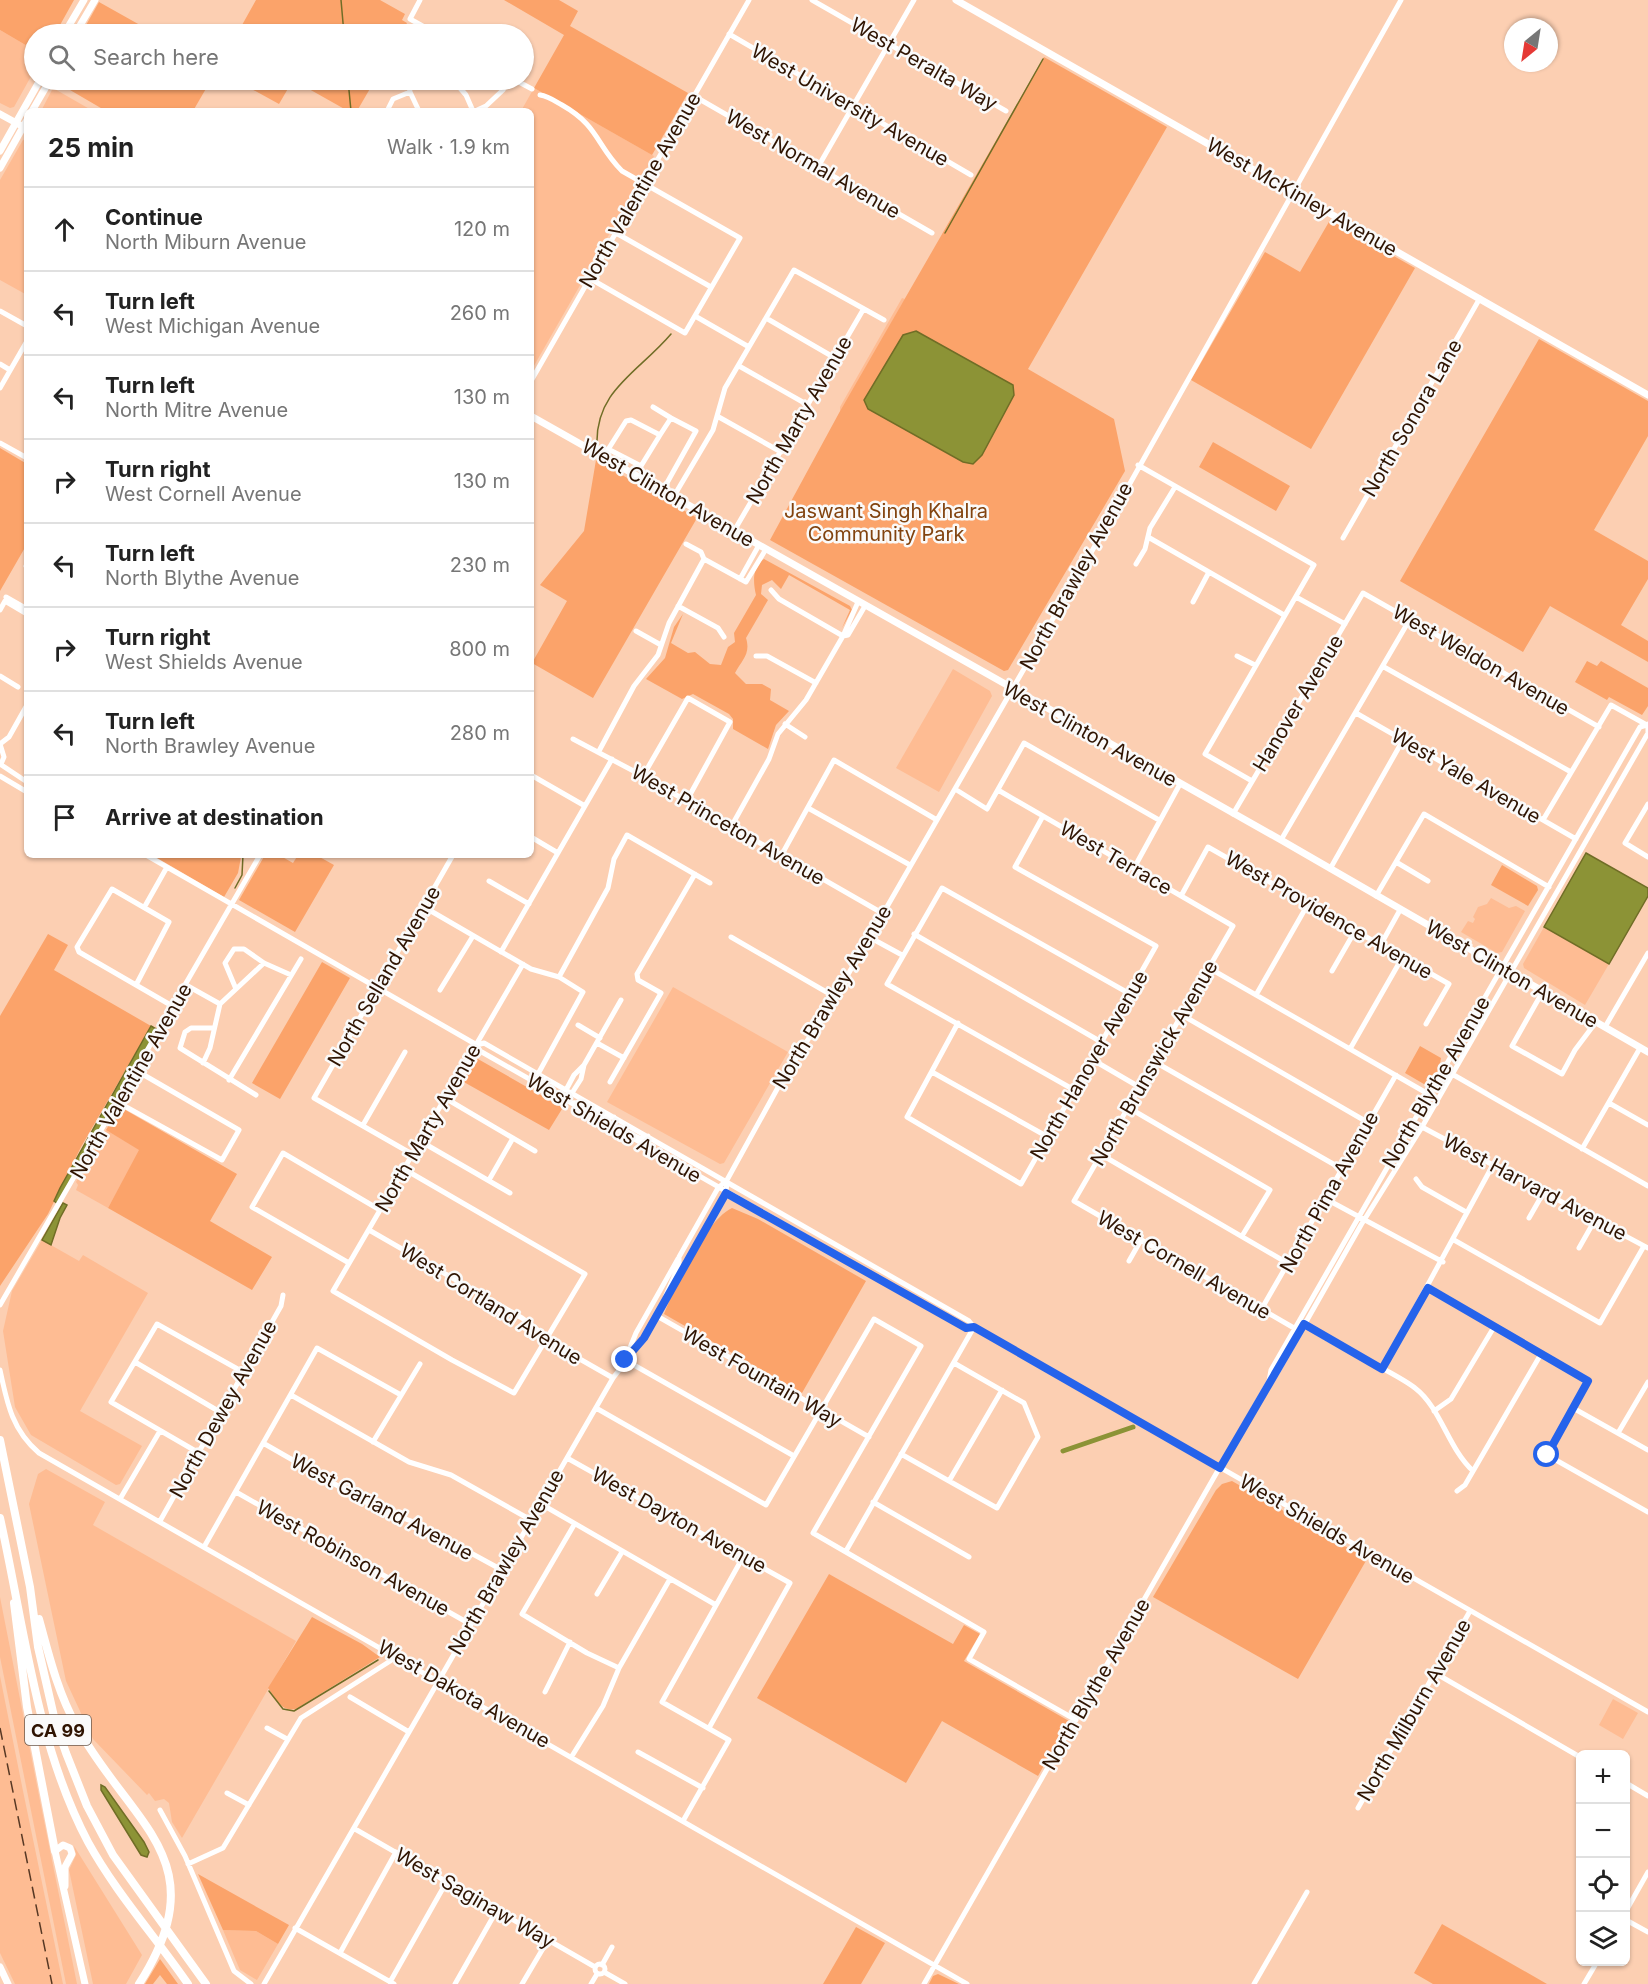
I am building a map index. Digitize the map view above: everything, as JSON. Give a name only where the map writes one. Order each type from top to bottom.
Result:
[{"type":"highway","name":"CA 99","points":[[0,1440],[30,1587],[38,1647],[55,1721],[87,1806],[126,1875],[207,1984]]},
{"type":"highway","name":"CA 99","points":[[0,1518],[45,1730],[75,1816],[104,1869],[188,1984]]},
{"type":"highway","points":[[13,1578],[27,1707],[55,1851]]},
{"type":"highway","points":[[30,1587],[60,1693],[91,1749],[156,1840],[167,1868],[171,1904],[164,1938],[139,1984]]},
{"type":"main road","points":[[70,24],[84,0]]},
{"type":"main road","points":[[81,24],[95,0]]},
{"type":"main road","name":"West McKinley Avenue","points":[[956,0],[1648,395]]},
{"type":"main road","points":[[24,108],[34,90]]},
{"type":"main road","points":[[34,108],[44,90]]},
{"type":"main road","points":[[0,151],[24,109]]},
{"type":"main road","points":[[0,114],[24,125]]},
{"type":"main road","points":[[0,168],[24,128]]},
{"type":"main road","name":"West Clinton Avenue","points":[[534,418],[1011,690],[1281,840],[1648,1053]]},
{"type":"main road","points":[[65,1886],[65,1867],[72,1852],[63,1845],[55,1851],[65,1886],[84,1984]]},
{"type":"main road","points":[[0,1967],[8,1984]]},
{"type":"street","points":[[418,24],[410,19],[420,0]]},
{"type":"street","name":"North Valentine Avenue","points":[[534,376],[749,0]]},
{"type":"street","name":"West Peralta Way","points":[[812,0],[1006,111]]},
{"type":"street","points":[[818,167],[914,0]]},
{"type":"street","name":"North Brawley Avenue","points":[[625,1360],[636,1333],[718,1188],[727,1180],[781,1081],[835,997],[955,789],[1401,0]]},
{"type":"street","name":"West University Avenue","points":[[729,34],[971,175]]},
{"type":"street","points":[[461,90],[472,108]]},
{"type":"street","points":[[481,108],[503,90]]},
{"type":"street","points":[[388,108],[393,99],[410,92],[418,108]]},
{"type":"street","points":[[540,95],[588,122],[622,171],[740,238],[685,333],[589,278]]},
{"type":"street","name":"West Normal Avenue","points":[[694,96],[932,233]]},
{"type":"street","points":[[616,233],[711,287]]},
{"type":"street","points":[[674,496],[713,430],[725,388],[794,270],[884,320]]},
{"type":"street","name":"North Sonora Lane","points":[[1343,538],[1480,298]]},
{"type":"street","name":"North Marty Avenue","points":[[734,531],[863,310]]},
{"type":"street","points":[[0,311],[24,325]]},
{"type":"street","points":[[695,316],[749,347]]},
{"type":"street","points":[[766,318],[835,358]]},
{"type":"street","points":[[0,388],[24,346]]},
{"type":"street","points":[[0,364],[10,370]]},
{"type":"street","points":[[739,366],[808,405]]},
{"type":"street","points":[[653,407],[696,431],[663,490]]},
{"type":"street","points":[[717,416],[781,452]]},
{"type":"street","points":[[608,449],[641,466],[671,418]]},
{"type":"street","points":[[604,456],[626,421],[631,420],[660,435]]},
{"type":"street","points":[[0,442],[24,456]]},
{"type":"street","points":[[1138,465],[1314,565],[1205,754],[1252,781]]},
{"type":"street","points":[[1136,564],[1175,487]]},
{"type":"street","points":[[1148,537],[1284,615]]},
{"type":"street","points":[[686,544],[700,552],[704,559],[743,581],[762,547]]},
{"type":"street","points":[[599,751],[633,686],[658,655],[678,606],[704,559]]},
{"type":"street","points":[[1193,602],[1209,572]]},
{"type":"street","points":[[771,590],[779,599],[843,636]]},
{"type":"street","name":"West Weldon Avenue","points":[[1363,593],[1599,727]]},
{"type":"street","name":"Hanover Avenue","points":[[1233,814],[1363,593]]},
{"type":"street","points":[[6,597],[24,607]]},
{"type":"street","points":[[1296,597],[1345,624]]},
{"type":"street","points":[[0,610],[5,601],[24,612]]},
{"type":"street","points":[[731,826],[769,759],[785,724],[806,700],[861,604]]},
{"type":"street","points":[[678,606],[718,628],[724,637]]},
{"type":"street","points":[[1281,840],[1410,619]]},
{"type":"street","points":[[636,631],[661,645]]},
{"type":"street","points":[[756,656],[767,656],[816,683]]},
{"type":"street","points":[[1237,656],[1256,665]]},
{"type":"street","points":[[1384,667],[1571,772]]},
{"type":"street","points":[[0,676],[18,687]]},
{"type":"street","points":[[643,776],[688,698],[730,722],[686,802]]},
{"type":"street","points":[[1543,820],[1611,705],[1648,725]]},
{"type":"street","points":[[24,710],[9,737],[0,744],[4,757],[0,764],[24,780]]},
{"type":"street","name":"West Yale Avenue","points":[[1356,713],[1576,839]]},
{"type":"street","points":[[785,724],[805,737]]},
{"type":"street","name":"North Blythe Avenue","points":[[924,1984],[1268,1383],[1291,1348],[1362,1218],[1501,968],[1640,727],[1648,725],[1648,732],[1422,1127],[1362,1218],[1308,1302],[1271,1370],[1268,1383]]},
{"type":"street","name":"West Princeton Avenue","points":[[573,739],[599,751],[882,913]]},
{"type":"street","points":[[1330,869],[1403,740]]},
{"type":"street","points":[[955,789],[987,809],[1024,743],[1159,820]]},
{"type":"street","points":[[501,952],[612,759]]},
{"type":"street","points":[[781,856],[834,760],[937,820]]},
{"type":"street","points":[[0,776],[24,790]]},
{"type":"street","points":[[534,777],[585,806]]},
{"type":"street","points":[[1134,868],[1180,784]]},
{"type":"street","name":"West Terrace","points":[[998,790],[1233,926]]},
{"type":"street","points":[[1648,804],[1625,843],[1648,857]]},
{"type":"street","points":[[808,808],[910,865]]},
{"type":"street","points":[[1376,896],[1424,814],[1549,887]]},
{"type":"street","name":"North Hanover Avenue","points":[[932,1072],[907,1118],[1021,1184],[1076,1091],[1156,946],[1016,867],[1043,816]]},
{"type":"street","points":[[559,978],[608,888],[614,859],[627,835],[710,883]]},
{"type":"street","points":[[534,839],[558,853]]},
{"type":"street","name":"West Providence Avenue","points":[[1181,896],[1208,847],[1449,984],[1426,1024]]},
{"type":"street","name":"West Shields Avenue","points":[[151,858],[378,987],[477,1045],[480,1051],[726,1193],[966,1328],[974,1327]]},
{"type":"street","name":"North Valentine Avenue","points":[[0,1305],[119,1103],[258,858]]},
{"type":"street","name":"North Selland Avenue","points":[[363,1125],[314,1098],[451,858]]},
{"type":"street","points":[[1396,862],[1428,881]]},
{"type":"street","points":[[145,906],[167,867]]},
{"type":"street","points":[[610,1082],[661,993],[636,976],[695,874]]},
{"type":"street","points":[[489,881],[528,904]]},
{"type":"street","points":[[1076,1091],[887,984],[902,955],[942,888],[1130,994]]},
{"type":"street","points":[[136,985],[169,927],[167,918],[112,889],[77,948],[79,952],[136,985],[174,1007]]},
{"type":"street","points":[[1256,995],[1308,904]]},
{"type":"street","points":[[424,907],[523,964],[559,978],[583,992],[538,1074]]},
{"type":"street","points":[[1380,946],[1400,910]]},
{"type":"street","name":"North Brunswick Avenue","points":[[1074,1201],[1233,926]]},
{"type":"street","points":[[1332,971],[1355,931]]},
{"type":"street","points":[[914,934],[1103,1043]]},
{"type":"street","points":[[440,990],[473,936]]},
{"type":"street","points":[[731,937],[835,997]]},
{"type":"street","points":[[869,937],[902,955]]},
{"type":"street","points":[[236,988],[225,963],[234,949],[244,949],[264,963],[291,975]]},
{"type":"street","points":[[1605,1027],[1648,953]]},
{"type":"street","points":[[1350,1049],[1402,958]]},
{"type":"street","points":[[229,1080],[301,959]]},
{"type":"street","points":[[203,1063],[220,1004],[264,963]]},
{"type":"street","name":"North Marty Avenue","points":[[523,964],[333,1291],[452,1360],[514,1392],[549,1337]]},
{"type":"street","points":[[1209,968],[1430,1095]]},
{"type":"street","points":[[186,985],[220,1004]]},
{"type":"street","points":[[1543,991],[1512,1046],[1562,1074],[1575,1050],[1596,1022]]},
{"type":"street","points":[[566,1089],[574,1075],[584,1065],[621,1000]]},
{"type":"street","points":[[1182,1015],[1367,1122]]},
{"type":"street","points":[[958,1023],[932,1072],[1048,1137]]},
{"type":"street","points":[[578,1025],[624,1058]]},
{"type":"street","points":[[214,1028],[191,1028],[182,1040],[180,1048],[184,1053],[256,1095]]},
{"type":"street","name":"West Shields Avenue","points":[[477,1045],[484,1043],[727,1180],[969,1321],[974,1327],[1648,1712]]},
{"type":"street","points":[[1582,1149],[1640,1048]]},
{"type":"street","points":[[405,1052],[363,1125],[412,1154]]},
{"type":"street","points":[[1093,1060],[1141,1088]]},
{"type":"street","points":[[1155,1062],[1342,1169]]},
{"type":"street","points":[[572,1093],[581,1079],[584,1065]]},
{"type":"street","points":[[119,1103],[222,1160],[239,1130],[137,1071]]},
{"type":"street","points":[[1452,1074],[1648,1186]]},
{"type":"street","name":"North Pima Avenue","points":[[1261,1310],[1396,1075]]},
{"type":"street","points":[[446,1098],[535,1151]]},
{"type":"street","points":[[572,1103],[579,1102],[608,1118],[614,1117]]},
{"type":"street","points":[[1609,1103],[1648,1125]]},
{"type":"street","points":[[1129,1108],[1270,1190],[1242,1236]]},
{"type":"street","name":"West Harvard Avenue","points":[[1422,1127],[1545,1190],[1646,1247]]},
{"type":"street","points":[[618,1130],[625,1130],[641,1139],[648,1136]]},
{"type":"street","points":[[489,1180],[513,1138]]},
{"type":"street","points":[[420,1140],[510,1193]]},
{"type":"street","points":[[349,1263],[252,1207],[283,1153],[380,1210]]},
{"type":"street","points":[[1100,1154],[1289,1264]]},
{"type":"street","points":[[1382,1369],[1443,1262],[1466,1212],[1494,1163]]},
{"type":"street","points":[[404,1169],[585,1274],[549,1337]]},
{"type":"street","points":[[1416,1179],[1422,1187],[1466,1212]]},
{"type":"street","name":"North Brawley Avenue","points":[[264,1984],[613,1378],[657,1316],[726,1193],[727,1180]]},
{"type":"street","points":[[1529,1218],[1545,1190]]},
{"type":"street","points":[[1326,1199],[1443,1262]]},
{"type":"street","name":"West Cornell Avenue","points":[[1074,1201],[1294,1328]]},
{"type":"street","points":[[1579,1248],[1596,1218]]},
{"type":"street","name":"West Cortland Avenue","points":[[369,1230],[522,1318],[574,1357],[613,1378]]},
{"type":"street","points":[[1129,1261],[1141,1240]]},
{"type":"street","points":[[1454,1240],[1600,1323],[1646,1247]]},
{"type":"street","points":[[665,1300],[666,1289],[680,1265],[679,1257]]},
{"type":"street","points":[[1428,1288],[1588,1381],[1547,1455],[1648,1512]]},
{"type":"street","name":"North Dewey Avenue","points":[[160,1521],[281,1306],[283,1295]]},
{"type":"street","points":[[1308,1302],[1304,1324],[1416,1388],[1434,1411],[1462,1462],[1473,1471]]},
{"type":"street","name":"West Fountain Way","points":[[657,1316],[868,1437]]},
{"type":"street","points":[[596,1408],[766,1505],[874,1319],[921,1346],[813,1533],[984,1632],[969,1659],[1076,1720]]},
{"type":"street","points":[[199,1454],[111,1402],[157,1324],[243,1372]]},
{"type":"street","points":[[846,1551],[974,1327]]},
{"type":"street","points":[[1434,1411],[1451,1399],[1494,1327]]},
{"type":"street","points":[[1291,1348],[1294,1328]]},
{"type":"street","points":[[204,1546],[317,1348],[401,1395]]},
{"type":"street","points":[[1457,1491],[1465,1485],[1541,1354]]},
{"type":"street","points":[[625,1360],[794,1456]]},
{"type":"street","points":[[135,1362],[220,1412]]},
{"type":"street","points":[[901,1454],[997,1508],[1038,1437],[1024,1403],[954,1362]]},
{"type":"street","points":[[373,1442],[420,1364]]},
{"type":"street","name":"West Dakota Avenue","points":[[0,1371],[13,1422],[29,1444],[39,1453],[398,1656],[967,1984]]},
{"type":"street","points":[[1618,1432],[1647,1386]]},
{"type":"street","points":[[949,1481],[1002,1390]]},
{"type":"street","points":[[291,1395],[409,1462],[451,1475],[531,1520]]},
{"type":"street","points":[[1573,1408],[1648,1450]]},
{"type":"street","points":[[120,1499],[160,1431]]},
{"type":"street","name":"West Garland Avenue","points":[[263,1443],[380,1510],[414,1522],[502,1570]]},
{"type":"street","name":"West Dayton Avenue","points":[[567,1458],[790,1583],[709,1728]]},
{"type":"street","name":"West Robinson Avenue","points":[[236,1492],[470,1624]]},
{"type":"street","points":[[873,1502],[969,1557]]},
{"type":"street","points":[[541,1504],[716,1605]]},
{"type":"street","points":[[574,1525],[522,1614],[619,1668]]},
{"type":"street","points":[[597,1594],[622,1552]]},
{"type":"street","points":[[683,1821],[729,1740],[662,1702],[743,1557]]},
{"type":"street","points":[[572,1756],[603,1706],[619,1668],[670,1579]]},
{"type":"street","name":"North Milburn Avenue","points":[[1358,1808],[1470,1611]]},
{"type":"street","points":[[545,1692],[570,1642]]},
{"type":"street","points":[[188,1864],[224,1848],[304,1714],[398,1656]]},
{"type":"street","points":[[1435,1673],[1576,1754]]},
{"type":"street","points":[[350,1697],[409,1732]]},
{"type":"street","points":[[267,1728],[287,1739]]},
{"type":"street","points":[[638,1752],[703,1788]]},
{"type":"street","points":[[1630,1785],[1648,1796]]},
{"type":"street","points":[[227,1793],[249,1805]]},
{"type":"street","points":[[160,1810],[188,1864],[234,1971],[251,1984]]},
{"type":"street","name":"West Saginaw Way","points":[[355,1828],[595,1967]]},
{"type":"street","points":[[340,1953],[396,1852]]},
{"type":"street","points":[[1630,1904],[1648,1872]]},
{"type":"street","points":[[295,1928],[392,1983],[447,1881]]},
{"type":"street","points":[[1254,1984],[1307,1892]]},
{"type":"street","points":[[455,1984],[497,1910]]},
{"type":"street","points":[[1630,1922],[1648,1932]]},
{"type":"street","points":[[522,1984],[548,1940]]},
{"type":"street","points":[[591,1984],[601,1973],[602,1965],[612,1947]]},
{"type":"street","points":[[602,1965],[595,1967],[601,1973],[625,1984]]},
{"type":"street","points":[[1584,1984],[1595,1966]]},
{"type":"shaded area","points":[[0,30],[24,44],[24,89],[14,107],[10,108],[0,103]]},
{"type":"shaded area","points":[[534,88],[654,156],[534,366],[534,108],[523,108]]},
{"type":"shaded area","points":[[52,90],[56,90],[88,108],[43,108]]},
{"type":"shaded area","points":[[23,140],[24,293],[0,280],[0,180]]},
{"type":"shaded area","points":[[902,298],[905,299],[840,413],[840,407]]},
{"type":"shaded area","points":[[916,331],[1013,385],[1014,395],[982,455],[973,464],[963,462],[868,409],[864,400],[903,335]]},
{"type":"shaded area","points":[[953,669],[990,691],[992,696],[939,792],[896,768]]},
{"type":"shaded area","points":[[1586,853],[1648,888],[1648,896],[1609,964],[1544,927]]},
{"type":"shaded area","points":[[1491,898],[1509,908],[1516,906],[1525,911],[1502,952],[1497,953],[1461,932],[1468,921],[1473,923],[1478,907],[1487,904]]},
{"type":"shaded area","points":[[1544,927],[1609,964],[1585,1005],[1524,968],[1523,964]]},
{"type":"shaded area","points":[[673,987],[788,1052],[724,1163],[720,1164],[607,1102]]},
{"type":"shaded area","points":[[151,1026],[158,1030],[58,1204],[54,1201],[60,1188]]},
{"type":"shaded area","points":[[106,1130],[140,1150],[108,1208],[76,1190],[78,1185],[76,1182]]},
{"type":"shaded area","points":[[63,1203],[67,1205],[51,1245],[42,1240]]},
{"type":"shaded area","points":[[42,1240],[79,1261],[83,1255],[148,1293],[80,1411],[142,1446],[120,1484],[116,1485],[31,1435],[15,1407],[3,1331],[12,1291]]},
{"type":"shaded area","points":[[46,1469],[105,1502],[93,1525],[296,1641],[182,1838],[172,1822],[169,1803],[164,1799],[155,1801],[149,1793],[147,1795],[93,1739],[66,1681],[29,1504],[38,1474]]},
{"type":"shaded area","points":[[0,1597],[77,1984],[66,1984],[0,1657]]},
{"type":"shaded area","points":[[0,1676],[63,1984],[15,1984],[0,1953]]},
{"type":"shaded area","points":[[1613,1699],[1638,1713],[1623,1739],[1599,1725]]},
{"type":"shaded area","points":[[101,1785],[105,1787],[144,1842],[149,1852],[147,1857],[141,1855],[101,1790]]},
{"type":"shaded area","points":[[74,1846],[142,1955],[126,1984],[93,1984],[69,1870],[76,1855]]},
{"type":"shaded area","points":[[223,1930],[256,1931],[278,1944],[257,1980],[240,1970]]},
{"type":"green space","points":[[0,0],[74,0],[61,24],[24,24],[24,44],[0,30]]},
{"type":"green space","points":[[256,0],[380,0],[405,14],[402,20],[407,23],[406,24],[243,24]]},
{"type":"green space","points":[[504,0],[559,0],[578,11],[570,26],[688,93],[652,155],[534,88],[564,35]]},
{"type":"green space","points":[[99,2],[138,24],[87,24]]},
{"type":"green space","name":"Jaswant Singh Khalra Community Park","points":[[1044,57],[1167,127],[1028,369],[1114,419],[1125,471],[1008,670],[1004,671],[770,540],[839,413]]},
{"type":"green space","points":[[70,90],[205,90],[195,108],[101,108]]},
{"type":"green space","points":[[253,90],[287,90],[279,104]]},
{"type":"green space","points":[[311,90],[369,90],[359,108],[343,108]]},
{"type":"green space","points":[[1330,220],[1415,268],[1311,449],[1191,380],[1265,252],[1300,272]]},
{"type":"green space","points":[[1539,339],[1648,401],[1648,436],[1594,530],[1648,561],[1648,579],[1621,625],[1648,641],[1648,662],[1550,606],[1523,652],[1400,581]]},
{"type":"green space","points":[[1213,442],[1290,486],[1276,511],[1199,467]]},
{"type":"green space","points":[[0,448],[24,462],[24,549],[0,591]]},
{"type":"green space","points":[[596,460],[697,518],[593,698],[534,664],[534,659],[567,601],[540,585],[584,531]]},
{"type":"green space","points":[[764,559],[850,606],[852,610],[842,628],[850,610],[789,575],[781,589],[772,580],[762,585],[761,594],[768,600],[746,638],[747,653],[735,673],[746,684],[762,684],[771,689],[770,700],[789,711],[776,725],[768,749],[733,729],[733,719],[729,714],[693,694],[682,699],[646,679],[665,658],[674,627],[683,614],[671,643],[688,653],[695,652],[710,664],[721,665],[728,647],[735,642],[734,633],[756,595],[755,570]]},
{"type":"green space","points":[[1587,661],[1597,666],[1601,661],[1648,688],[1648,706],[1642,715],[1609,697],[1607,700],[1575,682]]},
{"type":"green space","points":[[157,858],[241,858],[238,873],[224,897]]},
{"type":"green space","points":[[263,858],[284,858],[293,863],[296,858],[321,858],[334,865],[295,932],[239,900]]},
{"type":"green space","points":[[1502,865],[1537,886],[1538,890],[1528,906],[1491,885]]},
{"type":"green space","points":[[48,934],[68,945],[54,970],[151,1026],[81,1147],[48,1214],[0,1286],[0,1016]]},
{"type":"green space","points":[[322,962],[350,978],[280,1099],[252,1083]]},
{"type":"green space","points":[[1420,1046],[1441,1058],[1439,1070],[1429,1087],[1405,1073]]},
{"type":"green space","points":[[478,1059],[560,1106],[562,1109],[549,1130],[462,1081],[474,1060]]},
{"type":"green space","points":[[122,1108],[237,1174],[210,1221],[272,1257],[252,1290],[108,1208],[139,1150],[106,1130],[117,1111]]},
{"type":"green space","points":[[732,1208],[758,1219],[866,1281],[802,1393],[664,1314],[692,1255],[712,1226]]},
{"type":"green space","points":[[1232,1481],[1367,1559],[1298,1679],[1153,1597],[1216,1490],[1222,1484]]},
{"type":"green space","points":[[829,1574],[953,1644],[964,1625],[980,1634],[964,1661],[1069,1721],[1038,1776],[942,1721],[906,1783],[757,1698]]},
{"type":"green space","points":[[312,1617],[362,1644],[380,1657],[296,1709],[286,1709],[279,1704],[268,1688]]},
{"type":"green space","points":[[198,1874],[289,1925],[278,1944],[256,1931],[223,1930]]},
{"type":"green space","points":[[1442,1924],[1547,1984],[1433,1984],[1414,1973]]},
{"type":"green space","points":[[856,1927],[885,1943],[861,1984],[823,1984]]},
{"type":"green space","points":[[160,1959],[178,1984],[167,1984],[160,1975],[153,1984],[145,1984]]},
{"type":"green space","points":[[938,1974],[959,1984],[929,1984],[933,1976]]},
{"type":"waterway","points":[[341,0],[343,24]]},
{"type":"waterway","points":[[945,233],[1043,59]]},
{"type":"waterway","points":[[349,90],[351,108]]},
{"type":"waterway","points":[[597,445],[598,426],[611,396],[621,383],[671,334]]},
{"type":"waterway","points":[[235,888],[242,875],[243,858]]},
{"type":"waterway","points":[[1063,1451],[1133,1427]]},
{"type":"waterway","points":[[269,1691],[283,1709],[294,1711],[378,1660]]},
{"type":"railway","points":[[0,1728],[52,1984]]},
{"type":"route","points":[[625,1360],[644,1338],[726,1193],[966,1328],[974,1327],[1220,1468],[1304,1324],[1382,1369],[1428,1288],[1588,1381],[1547,1455]]}]
